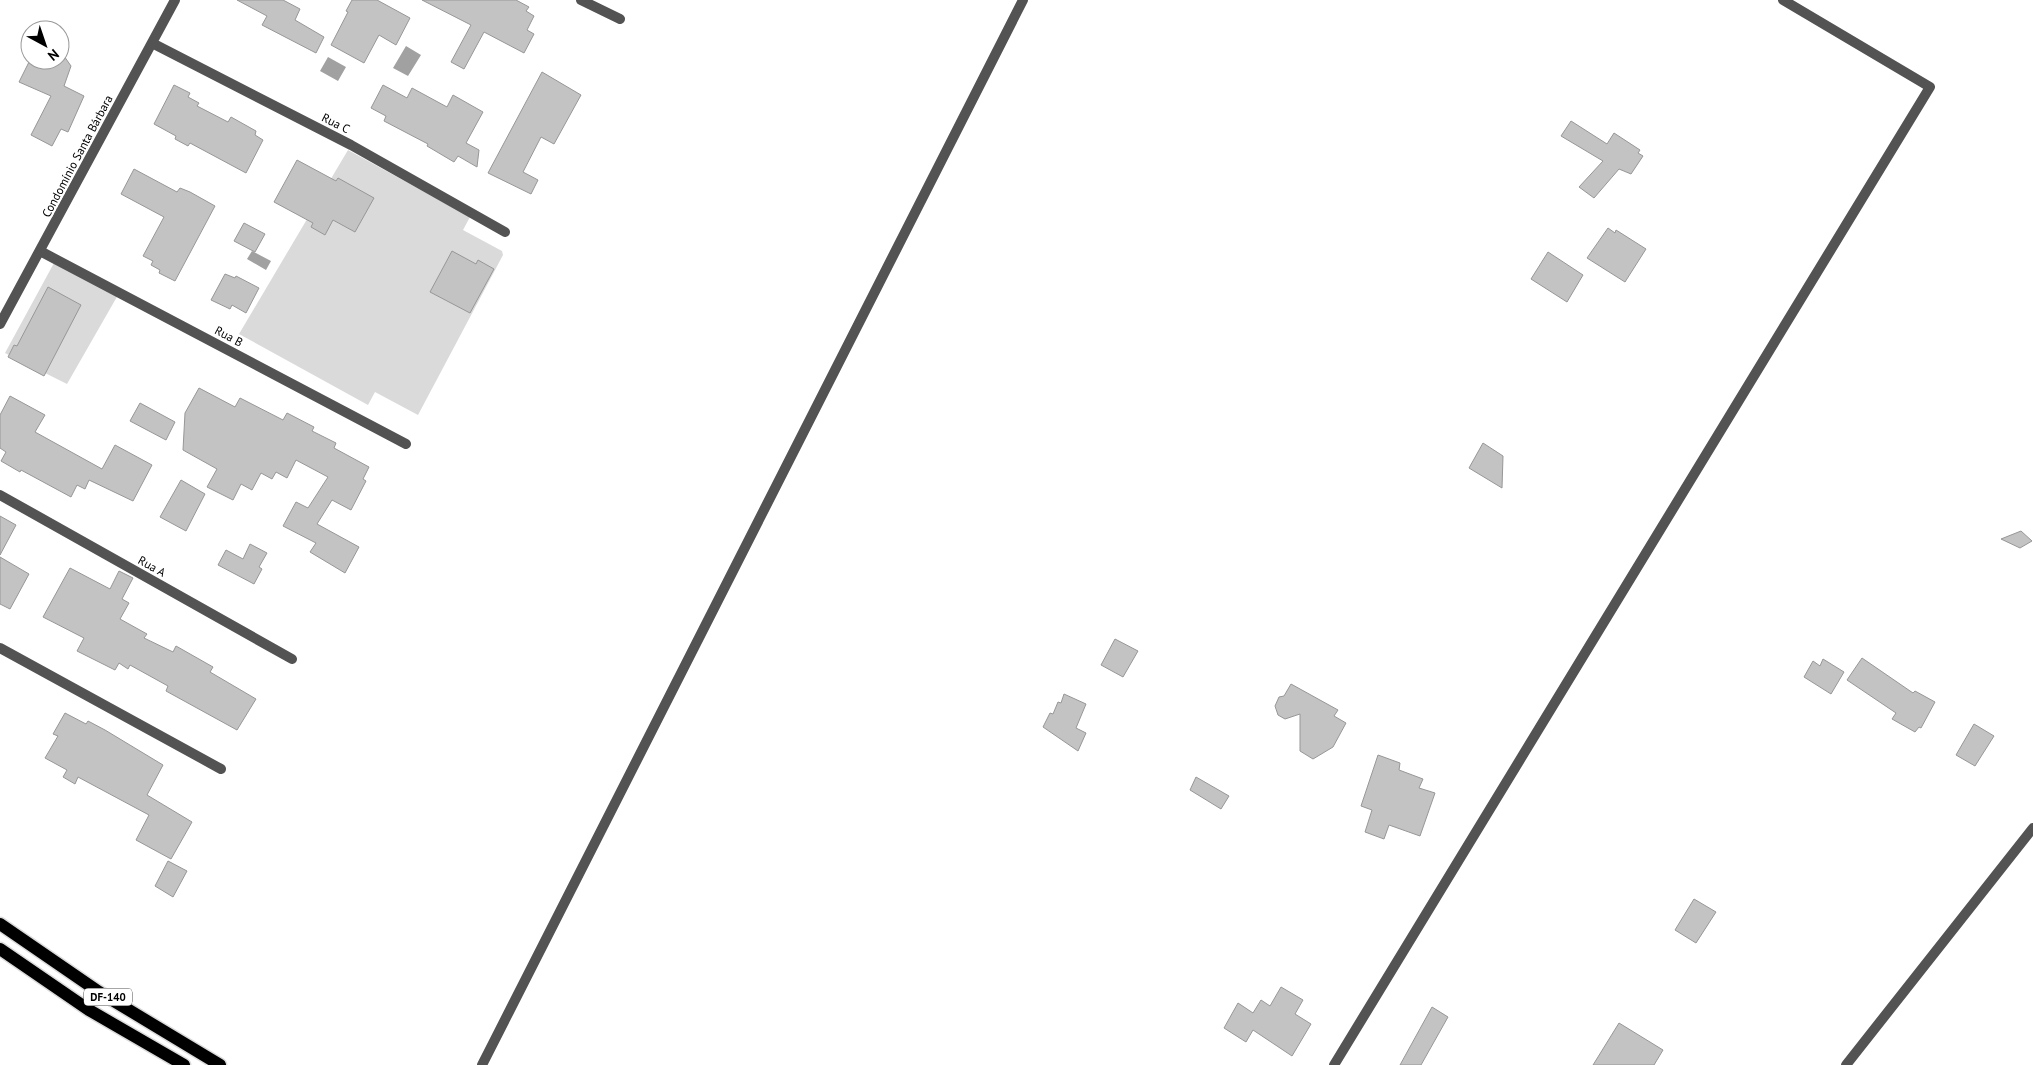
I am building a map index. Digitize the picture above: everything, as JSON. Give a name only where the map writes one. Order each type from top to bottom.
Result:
[{"type":"main road","name":"DF-140","points":[[0,924],[99,992],[220,1065]]},
{"type":"main road","name":"DF-140","points":[[0,949],[89,1010],[184,1065]]},
{"type":"street","name":"Condomínio Santa Bárbara","points":[[0,324],[175,0]]},
{"type":"street","points":[[581,0],[620,19]]},
{"type":"street","points":[[482,1065],[1023,0]]},
{"type":"street","points":[[1334,1065],[1930,88],[1782,0]]},
{"type":"street","name":"Rua C","points":[[152,43],[350,145],[505,232]]},
{"type":"street","name":"Rua B","points":[[40,251],[406,444]]},
{"type":"street","name":"Rua A","points":[[0,495],[292,659]]},
{"type":"street","points":[[0,648],[221,769]]},
{"type":"street","points":[[1846,1065],[2033,828]]},
{"type":"shaded area","points":[[406,46],[421,55],[408,76],[393,68]]},
{"type":"shaded area","points":[[328,57],[346,67],[338,81],[320,71]]},
{"type":"shaded area","points":[[348,150],[470,217],[463,230],[502,251],[503,255],[418,415],[375,392],[368,405],[239,334]]},
{"type":"shaded area","points":[[252,251],[271,261],[266,270],[247,259]]},
{"type":"shaded area","points":[[54,263],[118,295],[67,384],[5,353]]},
{"type":"building","points":[[237,0],[283,0],[300,9],[295,20],[324,37],[316,53],[262,25],[267,16]]},
{"type":"building","points":[[352,0],[377,0],[410,18],[396,45],[379,35],[364,63],[331,45]]},
{"type":"building","points":[[422,0],[516,0],[529,7],[526,11],[534,16],[527,30],[534,34],[524,53],[484,32],[464,69],[451,62],[471,25]]},
{"type":"building","points":[[25,70],[70,70],[64,86],[84,96],[68,132],[61,129],[52,146],[31,135],[51,96],[19,82]]},
{"type":"building","points":[[542,72],[581,95],[554,144],[541,137],[523,172],[538,180],[531,194],[488,173]]},
{"type":"building","points":[[174,85],[190,93],[188,97],[199,103],[197,106],[228,122],[231,117],[256,131],[255,135],[263,140],[246,173],[190,143],[188,146],[175,139],[176,136],[154,124]]},
{"type":"building","points":[[383,85],[407,98],[412,88],[447,107],[453,95],[483,112],[466,143],[479,150],[477,167],[458,156],[454,162],[427,146],[428,144],[384,121],[386,116],[371,108]]},
{"type":"building","points":[[1571,121],[1607,144],[1614,133],[1640,150],[1638,153],[1643,156],[1631,174],[1619,169],[1594,198],[1579,187],[1603,161],[1561,136]]},
{"type":"building","points":[[297,160],[336,181],[338,178],[374,198],[355,232],[333,220],[325,235],[311,227],[313,223],[274,202]]},
{"type":"building","points":[[134,169],[177,192],[180,188],[215,206],[175,281],[159,273],[160,270],[151,265],[153,261],[143,256],[164,217],[121,194]]},
{"type":"building","points":[[244,223],[265,234],[255,252],[234,241]]},
{"type":"building","points":[[1608,228],[1615,233],[1616,230],[1646,249],[1625,282],[1587,258]]},
{"type":"building","points":[[452,251],[476,264],[478,260],[494,269],[470,313],[430,292]]},
{"type":"building","points":[[1548,252],[1583,275],[1567,302],[1531,279]]},
{"type":"building","points":[[225,274],[235,278],[236,276],[259,288],[246,313],[232,305],[230,309],[211,300]]},
{"type":"building","points":[[48,287],[81,305],[44,376],[8,357],[14,345],[17,346]]},
{"type":"building","points":[[199,388],[235,407],[240,398],[283,420],[287,413],[314,427],[312,431],[336,443],[334,448],[369,467],[363,479],[366,481],[351,510],[332,500],[317,524],[359,547],[345,573],[310,552],[316,543],[283,526],[296,502],[308,508],[328,477],[296,460],[287,478],[276,472],[272,479],[261,473],[252,490],[241,484],[233,500],[207,487],[217,469],[183,450],[185,413]]},
{"type":"building","points":[[10,396],[45,415],[35,432],[102,469],[115,445],[152,465],[133,501],[89,480],[85,489],[77,485],[71,497],[1,461],[6,452],[0,448],[0,415]]},
{"type":"building","points":[[140,403],[175,422],[166,440],[130,421]]},
{"type":"building","points":[[1483,443],[1503,456],[1502,488],[1469,468]]},
{"type":"building","points":[[181,480],[205,494],[186,531],[160,517]]},
{"type":"building","points":[[0,516],[16,525],[0,555]]},
{"type":"building","points":[[2021,531],[2032,541],[2020,548],[2001,539]]},
{"type":"building","points":[[250,544],[267,553],[259,567],[262,569],[254,584],[218,565],[226,550],[243,559]]},
{"type":"building","points":[[0,557],[29,574],[10,609],[0,604]]},
{"type":"building","points":[[70,568],[110,589],[119,571],[133,578],[122,599],[129,603],[120,619],[147,634],[144,638],[173,652],[176,646],[213,667],[210,672],[256,699],[237,730],[166,691],[168,686],[130,665],[128,669],[119,663],[115,670],[77,651],[84,638],[43,617]]},
{"type":"building","points":[[1115,639],[1138,651],[1123,677],[1101,665]]},
{"type":"building","points":[[1862,658],[1913,693],[1915,691],[1935,702],[1921,728],[1919,727],[1915,732],[1892,719],[1896,713],[1847,680]]},
{"type":"building","points":[[1823,659],[1844,672],[1831,694],[1804,677],[1813,661],[1820,666]]},
{"type":"building","points":[[1291,684],[1338,710],[1334,716],[1346,723],[1333,747],[1313,759],[1300,751],[1300,714],[1285,719],[1278,715],[1275,706],[1279,697],[1284,696]]},
{"type":"building","points":[[1064,694],[1086,704],[1076,728],[1086,733],[1078,751],[1043,727],[1050,713],[1053,714],[1058,702],[1061,703]]},
{"type":"building","points":[[65,713],[86,724],[88,721],[105,730],[163,765],[147,795],[192,822],[171,859],[136,840],[149,815],[78,777],[75,784],[63,777],[67,770],[45,758],[58,736],[53,734]]},
{"type":"building","points":[[1974,724],[1994,736],[1975,766],[1956,755]]},
{"type":"building","points":[[1378,755],[1400,763],[1399,770],[1423,779],[1419,788],[1435,793],[1420,836],[1389,825],[1384,839],[1365,832],[1372,810],[1361,806]]},
{"type":"building","points":[[1196,777],[1229,796],[1221,809],[1190,790]]},
{"type":"building","points":[[168,861],[187,871],[173,897],[155,886]]},
{"type":"building","points":[[1694,899],[1716,912],[1696,943],[1675,930]]},
{"type":"building","points":[[1281,987],[1303,1000],[1295,1014],[1311,1024],[1292,1056],[1253,1030],[1246,1042],[1224,1028],[1238,1003],[1253,1013],[1261,1000],[1270,1006]]},
{"type":"building","points":[[1432,1007],[1448,1017],[1421,1065],[1400,1065]]},
{"type":"building","points":[[1619,1023],[1663,1050],[1654,1065],[1593,1065]]}]
